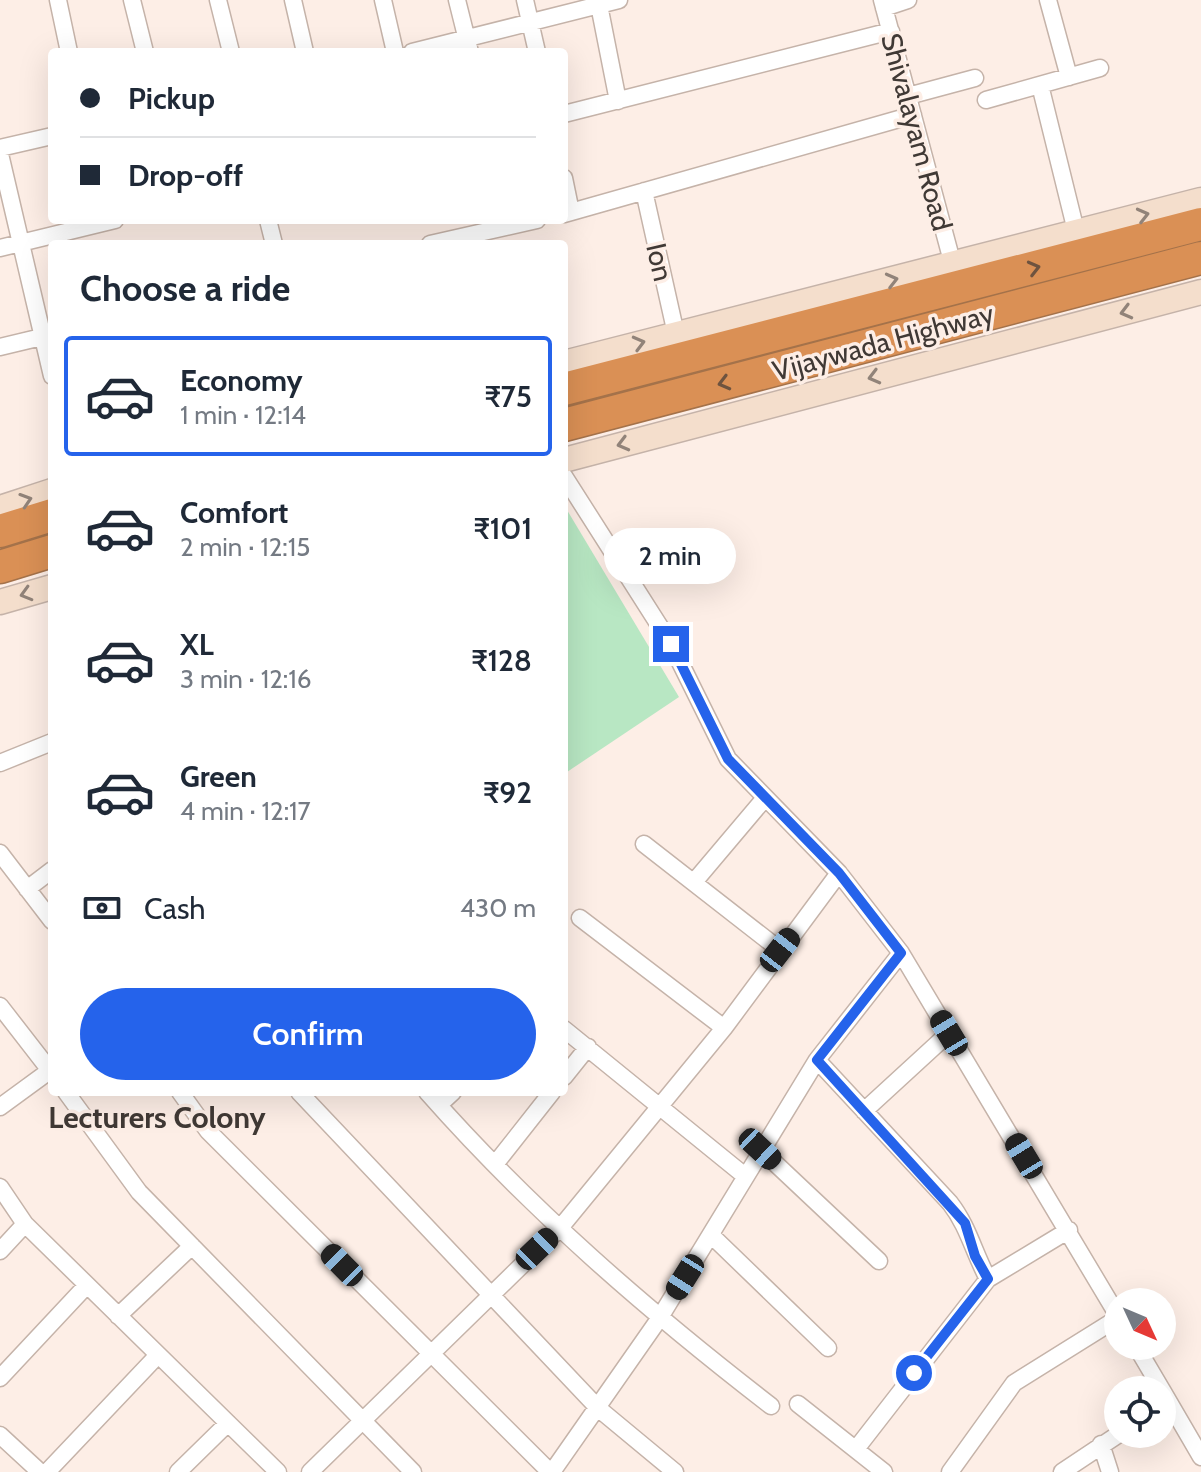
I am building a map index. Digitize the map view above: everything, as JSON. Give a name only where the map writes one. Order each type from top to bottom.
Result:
[{"type":"highway","name":"Vijaywada Highway","points":[[568,388],[1201,224]]},
{"type":"highway","name":"Vijaywada Highway","points":[[568,424],[1201,258]]},
{"type":"highway","points":[[0,531],[48,516]]},
{"type":"highway","points":[[0,567],[48,552]]},
{"type":"street","points":[[58,0],[68,48]]},
{"type":"street","points":[[132,0],[144,48]]},
{"type":"street","points":[[218,0],[230,48]]},
{"type":"street","points":[[293,0],[304,48]]},
{"type":"street","points":[[383,0],[394,48]]},
{"type":"street","points":[[457,0],[468,46],[530,23],[599,2],[619,0]]},
{"type":"street","points":[[525,0],[536,48]]},
{"type":"street","points":[[883,4],[908,0]]},
{"type":"street","points":[[1048,0],[1069,77]]},
{"type":"street","points":[[599,2],[618,101]]},
{"type":"street","name":"Shivalayam Road","points":[[883,4],[953,265]]},
{"type":"street","points":[[568,113],[891,31]]},
{"type":"street","points":[[986,100],[1100,68]]},
{"type":"street","points":[[908,96],[975,78]]},
{"type":"street","points":[[1040,85],[1076,231]]},
{"type":"street","points":[[568,213],[913,115]]},
{"type":"street","points":[[0,347],[47,335],[3,177],[0,151],[48,137]]},
{"type":"street","name":"Ion","points":[[644,191],[676,334]]},
{"type":"street","points":[[568,362],[1201,200]]},
{"type":"street","points":[[0,248],[96,224]]},
{"type":"street","points":[[448,240],[519,224]]},
{"type":"street","points":[[568,459],[1201,292]]},
{"type":"street","points":[[568,482],[671,644],[728,759],[839,873],[901,953],[1104,1292]]},
{"type":"street","points":[[0,508],[48,492]]},
{"type":"street","points":[[0,602],[48,588]]},
{"type":"street","points":[[0,763],[48,744]]},
{"type":"street","points":[[694,882],[765,798]]},
{"type":"street","points":[[644,844],[780,950]]},
{"type":"street","points":[[0,853],[48,916]]},
{"type":"street","points":[[27,889],[48,873]]},
{"type":"street","points":[[310,1472],[560,1228],[724,1028],[839,873]]},
{"type":"street","points":[[580,918],[724,1028]]},
{"type":"street","points":[[183,1096],[208,1131],[551,1472],[599,1409],[659,1319],[817,1060],[901,953]]},
{"type":"street","points":[[0,1006],[48,1067]]},
{"type":"street","points":[[568,1032],[745,1176]]},
{"type":"street","points":[[864,1111],[949,1033]]},
{"type":"street","points":[[568,1072],[588,1047]]},
{"type":"street","points":[[817,1060],[965,1223],[975,1256],[988,1279]]},
{"type":"street","points":[[0,1107],[48,1073]]},
{"type":"street","points":[[69,1096],[139,1192],[413,1472]]},
{"type":"street","points":[[303,1096],[493,1293],[599,1409],[675,1472]]},
{"type":"street","points":[[431,1096],[560,1228],[659,1319],[771,1406]]},
{"type":"street","points":[[439,1105],[449,1096]]},
{"type":"street","points":[[496,1163],[549,1096]]},
{"type":"street","points":[[760,1149],[879,1261]]},
{"type":"street","points":[[0,1187],[25,1224],[278,1472]]},
{"type":"street","points":[[0,1251],[25,1224]]},
{"type":"street","points":[[856,1449],[988,1279],[1069,1230]]},
{"type":"street","points":[[711,1235],[828,1348]]},
{"type":"street","points":[[118,1316],[192,1246]]},
{"type":"street","points":[[0,1378],[87,1285]]},
{"type":"street","points":[[950,1472],[1014,1383],[1104,1326]]},
{"type":"street","points":[[47,1472],[158,1355]]},
{"type":"street","points":[[798,1404],[884,1472]]},
{"type":"street","points":[[1176,1418],[1201,1457]]},
{"type":"street","points":[[178,1472],[228,1423]]},
{"type":"street","points":[[0,1435],[40,1472]]},
{"type":"street","points":[[1062,1472],[1104,1442]]},
{"type":"street","points":[[1101,1444],[1110,1472]]},
{"type":"green space","points":[[568,512],[679,697],[568,771]]},
{"type":"district","name":"Lecturers Colony","points":[[157,1117]]},
{"type":"route","points":[[671,644],[728,759],[839,873],[901,953],[817,1060],[950,1203],[965,1223],[975,1256],[988,1279],[914,1373]]}]
